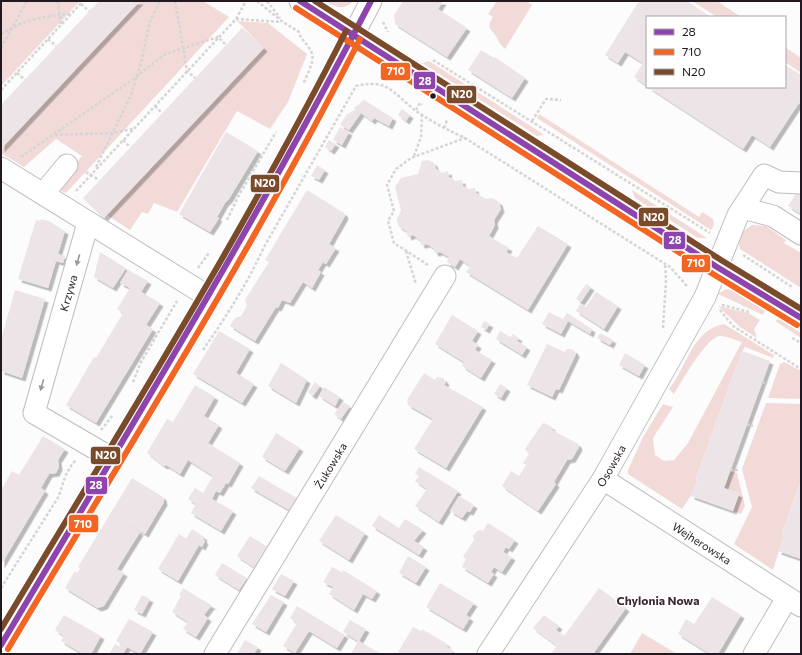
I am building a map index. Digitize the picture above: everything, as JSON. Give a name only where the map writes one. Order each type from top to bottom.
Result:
[{"type":"street","points":[[300,1],[717,267],[801,318]]},
{"type":"street","points":[[1,645],[209,297],[323,94],[371,1]]},
{"type":"street","points":[[10,164],[44,194],[88,223],[209,297]]},
{"type":"street","points":[[44,194],[67,166]]},
{"type":"street","name":"Osowska","points":[[488,654],[602,479],[705,297],[738,215],[764,175],[778,182],[801,183]]},
{"type":"street","points":[[743,208],[774,216],[801,234]]},
{"type":"street","name":"Krzywa","points":[[88,223],[34,413],[113,459]]},
{"type":"street","name":"Żukowska","points":[[215,654],[445,276]]},
{"type":"street","name":"Wejherowska","points":[[602,479],[794,602]]},
{"type":"street","points":[[754,654],[794,602]]},
{"type":"path","points":[[1,48],[27,1]]},
{"type":"path","points":[[58,1],[61,25]]},
{"type":"path","points":[[95,171],[131,95],[147,41],[150,21],[160,1]]},
{"type":"path","points":[[175,1],[187,70],[195,78]]},
{"type":"path","points":[[73,194],[236,19],[246,1]]},
{"type":"path","points":[[257,1],[283,22],[300,32],[301,39],[312,52],[313,58],[301,90]]},
{"type":"path","points":[[267,1],[283,22]]},
{"type":"path","points":[[1,90],[82,2],[89,12]]},
{"type":"path","points":[[1,34],[13,26],[38,18],[71,14]]},
{"type":"path","points":[[383,18],[383,23],[389,33]]},
{"type":"path","points":[[236,19],[283,22]]},
{"type":"path","points":[[10,164],[136,77],[165,54],[184,50],[218,38]]},
{"type":"path","points":[[218,38],[226,45]]},
{"type":"path","points":[[48,39],[56,46]]},
{"type":"path","points":[[429,57],[796,289]]},
{"type":"path","points":[[17,73],[25,80]]},
{"type":"path","points":[[356,86],[374,84],[382,85],[444,128],[466,138],[665,263],[689,288]]},
{"type":"path","points":[[532,121],[546,99],[561,100]]},
{"type":"path","points":[[416,110],[420,104],[426,107]]},
{"type":"path","points":[[155,106],[162,113]]},
{"type":"path","points":[[414,157],[421,137],[422,114]]},
{"type":"path","points":[[444,128],[448,121],[445,119]]},
{"type":"path","points":[[54,135],[112,133],[134,129]]},
{"type":"path","points":[[225,225],[239,195],[278,130]]},
{"type":"path","points":[[445,276],[394,243],[388,221],[394,211],[387,185],[396,169],[414,157],[466,138]]},
{"type":"path","points":[[123,140],[130,147]]},
{"type":"path","points":[[131,385],[140,362],[187,284],[214,247]]},
{"type":"path","points":[[406,250],[418,292],[425,309]]},
{"type":"path","points":[[662,335],[666,280],[665,263]]},
{"type":"path","points":[[721,305],[756,315]]},
{"type":"path","points":[[719,309],[733,326],[801,369]]},
{"type":"path","points":[[788,334],[801,343]]},
{"type":"path","points":[[762,382],[767,384]]},
{"type":"path","points":[[1,588],[59,496],[63,480],[70,466],[91,446],[114,414]]},
{"type":"path","points":[[747,424],[753,426]]},
{"type":"path","points":[[730,470],[738,470]]},
{"type":"shaded area","points":[[1,1],[80,1],[1,86]]},
{"type":"shaded area","points":[[140,1],[203,1],[229,17],[66,193],[61,191],[58,186],[82,156],[56,139],[24,167],[1,153],[1,149]]},
{"type":"shaded area","points":[[329,1],[353,1],[347,6],[341,7],[328,3]]},
{"type":"shaded area","points":[[497,1],[526,1],[532,5],[505,49],[489,26],[493,17],[488,14]]},
{"type":"shaded area","points":[[692,1],[717,1],[740,16],[715,16]]},
{"type":"shaded area","points":[[237,21],[268,23],[307,54],[288,102],[270,129],[237,111],[177,212],[154,203],[148,214],[142,212],[130,230],[107,215],[264,48]]},
{"type":"shaded area","points":[[786,48],[801,58],[801,73],[786,63]]},
{"type":"shaded area","points":[[429,61],[543,135],[537,136],[422,63]]},
{"type":"shaded area","points":[[539,114],[699,217],[702,212],[713,219],[714,225],[711,230],[537,118]]},
{"type":"shaded area","points":[[632,190],[707,238],[698,238],[635,198]]},
{"type":"shaded area","points":[[752,225],[766,226],[786,240],[784,243],[801,253],[801,288],[740,249],[739,244],[742,232]]},
{"type":"shaded area","points":[[726,289],[735,291],[765,310],[763,315],[718,294]]},
{"type":"shaded area","points":[[718,306],[748,313],[760,320],[754,329],[757,338],[740,327]]},
{"type":"shaded area","points":[[779,319],[801,333],[801,338],[775,321]]},
{"type":"shaded area","points":[[724,324],[774,355],[773,358],[745,347],[742,351],[696,478],[697,479],[692,494],[682,509],[628,474],[628,470],[643,437],[663,404],[673,407],[653,438],[655,455],[664,461],[674,460],[688,443],[742,342],[723,336],[715,338],[702,351],[674,394],[669,389],[697,341],[713,328]]},
{"type":"shaded area","points":[[784,362],[801,371],[801,399],[768,398],[780,364]]},
{"type":"shaded area","points":[[766,403],[801,404],[801,481],[782,533],[784,534],[773,570],[734,544],[752,507],[742,469]]},
{"type":"shaded area","points":[[730,471],[737,473],[745,506],[741,514],[733,511],[739,494],[724,488]]},
{"type":"shaded area","points":[[642,633],[677,654],[630,654]]},
{"type":"building","points":[[99,1],[140,1],[1,149],[1,105]]},
{"type":"building","points":[[403,1],[443,1],[438,9],[467,28],[447,57],[395,24],[394,15]]},
{"type":"building","points":[[639,1],[687,1],[710,16],[646,16],[646,85],[634,77],[643,63],[625,52],[618,63],[605,55]]},
{"type":"building","points":[[242,28],[264,48],[104,218],[83,198]]},
{"type":"building","points":[[481,50],[494,58],[495,57],[525,78],[512,98],[468,70]]},
{"type":"building","points":[[786,66],[801,75],[801,104],[799,103],[770,147],[752,135],[743,149],[650,88],[786,88]]},
{"type":"building","points":[[364,100],[393,118],[389,126],[374,118],[372,121],[361,113],[349,130],[340,125],[347,114],[355,110],[354,108]]},
{"type":"building","points":[[402,109],[410,115],[406,121],[398,115]]},
{"type":"building","points":[[340,127],[349,132],[342,145],[333,140]]},
{"type":"building","points":[[226,132],[258,151],[229,199],[225,203],[217,217],[219,218],[210,232],[179,214]]},
{"type":"building","points":[[329,140],[336,144],[331,151],[325,147]]},
{"type":"building","points":[[428,160],[434,163],[436,169],[442,173],[448,171],[449,177],[456,181],[462,180],[463,186],[469,189],[475,188],[476,193],[486,199],[492,198],[499,202],[501,209],[494,220],[495,225],[489,236],[509,248],[506,252],[517,258],[538,226],[568,244],[528,310],[466,272],[470,266],[460,259],[455,267],[447,262],[449,257],[440,252],[435,253],[433,248],[427,244],[421,245],[420,240],[413,235],[408,237],[406,231],[398,226],[397,219],[401,211],[395,187],[401,178],[418,174],[422,161]]},
{"type":"building","points":[[317,165],[325,170],[319,180],[311,176]]},
{"type":"building","points":[[799,189],[801,190],[801,214],[788,206]]},
{"type":"building","points":[[307,190],[344,213],[345,216],[329,244],[336,248],[326,264],[323,262],[318,270],[321,272],[312,288],[303,282],[290,303],[282,300],[255,341],[230,326],[235,318],[241,316],[247,306],[245,300],[269,262],[265,260]]},
{"type":"building","points":[[41,219],[49,221],[65,231],[58,254],[65,256],[63,263],[56,261],[48,288],[18,279],[36,220],[40,221]]},
{"type":"building","points":[[100,252],[126,268],[113,288],[94,277]]},
{"type":"building","points":[[128,270],[148,281],[141,292],[160,303],[146,325],[153,329],[96,423],[66,405],[94,357],[96,358],[123,313],[117,309],[130,288],[120,283]]},
{"type":"building","points":[[586,284],[591,287],[581,302],[576,299]]},
{"type":"building","points":[[15,290],[45,299],[22,378],[1,371],[1,339]]},
{"type":"building","points":[[596,292],[618,306],[604,329],[576,311],[580,304],[586,307]]},
{"type":"building","points":[[549,312],[563,319],[567,313],[592,329],[590,334],[568,321],[561,334],[542,324]]},
{"type":"building","points":[[452,315],[478,331],[472,341],[478,345],[475,350],[492,360],[481,378],[462,366],[464,362],[435,344]]},
{"type":"building","points":[[484,321],[490,324],[486,330],[481,327]]},
{"type":"building","points":[[219,331],[250,349],[236,373],[254,384],[242,403],[193,374]]},
{"type":"building","points":[[500,331],[510,337],[513,334],[519,338],[517,341],[527,347],[522,355],[496,339]]},
{"type":"building","points":[[600,333],[613,340],[610,345],[597,338]]},
{"type":"building","points":[[547,344],[565,352],[567,349],[574,350],[576,354],[559,390],[556,389],[552,397],[527,385]]},
{"type":"building","points":[[742,351],[770,361],[724,488],[739,494],[733,511],[691,496],[697,479],[696,478]]},
{"type":"building","points":[[625,353],[645,365],[639,376],[619,365]]},
{"type":"building","points":[[281,363],[307,380],[296,403],[268,386]]},
{"type":"building","points":[[424,373],[435,380],[437,377],[443,378],[446,382],[444,385],[483,407],[446,468],[414,449],[433,419],[408,405],[407,400]]},
{"type":"building","points":[[315,382],[320,386],[313,396],[308,392]]},
{"type":"building","points":[[500,384],[507,388],[501,398],[494,394]]},
{"type":"building","points":[[195,385],[215,397],[204,416],[219,425],[208,443],[240,463],[228,484],[226,483],[220,493],[216,491],[212,499],[233,511],[221,531],[191,513],[196,504],[188,499],[195,488],[203,493],[213,476],[188,460],[180,474],[166,465],[164,466],[147,453],[167,419],[173,422]]},
{"type":"building","points":[[324,387],[340,397],[335,406],[319,396]]},
{"type":"building","points":[[343,402],[350,406],[341,419],[334,414]]},
{"type":"building","points":[[544,423],[552,427],[552,430],[578,444],[579,447],[572,459],[567,460],[554,482],[556,484],[538,511],[502,486],[511,471],[519,476],[526,465],[523,463],[529,454],[525,449]]},
{"type":"building","points":[[276,433],[300,448],[285,471],[262,457]]},
{"type":"building","points":[[43,436],[65,449],[58,460],[59,467],[56,473],[49,474],[41,488],[45,491],[1,565],[1,486],[3,487],[12,471],[19,475]]},
{"type":"building","points":[[419,467],[458,491],[439,522],[415,506],[427,489],[415,481],[419,476],[415,474]]},
{"type":"building","points":[[259,476],[297,498],[289,510],[251,488]]},
{"type":"building","points":[[132,478],[163,497],[164,502],[145,534],[127,523],[140,532],[117,569],[124,573],[104,606],[98,608],[65,588],[75,571],[77,573],[80,568],[78,567]]},
{"type":"building","points":[[801,482],[801,559],[778,551],[784,534],[782,533]]},
{"type":"building","points":[[459,496],[474,505],[470,512],[467,511],[462,518],[450,511]]},
{"type":"building","points":[[336,515],[365,533],[349,560],[319,541]]},
{"type":"building","points":[[379,515],[399,528],[405,519],[423,530],[414,541],[424,547],[419,555],[372,526]]},
{"type":"building","points":[[488,523],[515,540],[509,549],[506,547],[503,552],[512,557],[502,572],[494,567],[491,572],[494,574],[488,583],[462,567],[466,559],[463,557],[474,540],[473,536],[477,531],[483,531]]},
{"type":"building","points":[[192,529],[204,537],[203,539],[205,541],[202,547],[199,545],[178,581],[158,569],[179,534],[186,539]]},
{"type":"building","points":[[250,536],[268,547],[255,568],[237,556]]},
{"type":"building","points":[[408,556],[426,567],[416,583],[399,573]]},
{"type":"building","points":[[222,563],[247,578],[239,590],[215,575]]},
{"type":"building","points":[[332,567],[342,572],[343,570],[377,591],[372,599],[363,594],[354,610],[329,594],[333,587],[323,582]]},
{"type":"building","points":[[281,574],[294,581],[285,596],[272,589]]},
{"type":"building","points":[[440,583],[474,603],[466,615],[470,618],[463,629],[426,607]]},
{"type":"building","points":[[183,588],[214,607],[211,606],[204,615],[208,618],[196,637],[183,629],[188,622],[172,612],[181,596],[179,595]]},
{"type":"building","points":[[599,588],[626,608],[593,654],[551,654],[557,646],[533,628],[544,615],[559,626],[556,630],[564,636]]},
{"type":"building","points":[[142,595],[150,599],[142,614],[134,610]]},
{"type":"building","points":[[271,595],[284,602],[266,632],[252,624]]},
{"type":"building","points":[[712,597],[741,615],[718,654],[710,654],[678,634],[686,619],[694,624]]},
{"type":"building","points":[[297,606],[345,635],[337,648],[309,631],[295,653],[283,646],[297,623],[290,618]]},
{"type":"building","points":[[64,615],[101,636],[91,654],[83,654],[61,641],[64,636],[55,630]]},
{"type":"building","points":[[129,619],[153,632],[140,654],[127,647],[123,654],[109,654],[115,644],[120,647],[121,644],[116,641]]},
{"type":"building","points":[[350,620],[366,629],[359,641],[381,654],[351,654],[358,641],[343,632]]},
{"type":"building","points":[[413,627],[421,631],[422,629],[447,644],[446,646],[453,651],[452,654],[402,654],[398,652]]},
{"type":"building","points":[[245,640],[258,647],[254,654],[237,654]]},
{"type":"transit line","name":"28","points":[[300,1],[717,267],[801,318]]},
{"type":"transit line","name":"N20","points":[[315,1],[721,260],[801,309]]},
{"type":"transit line","name":"28","points":[[1,645],[191,326],[328,83],[371,1]]},
{"type":"transit line","name":"710","points":[[296,8],[713,274],[797,325]]},
{"type":"transit line","name":"N20","points":[[1,629],[179,333],[265,183],[346,31]]},
{"type":"transit line","name":"710","points":[[8,649],[234,271],[360,39]]},
{"type":"district","name":"Chylonia Nowa","points":[[658,600]]}]
